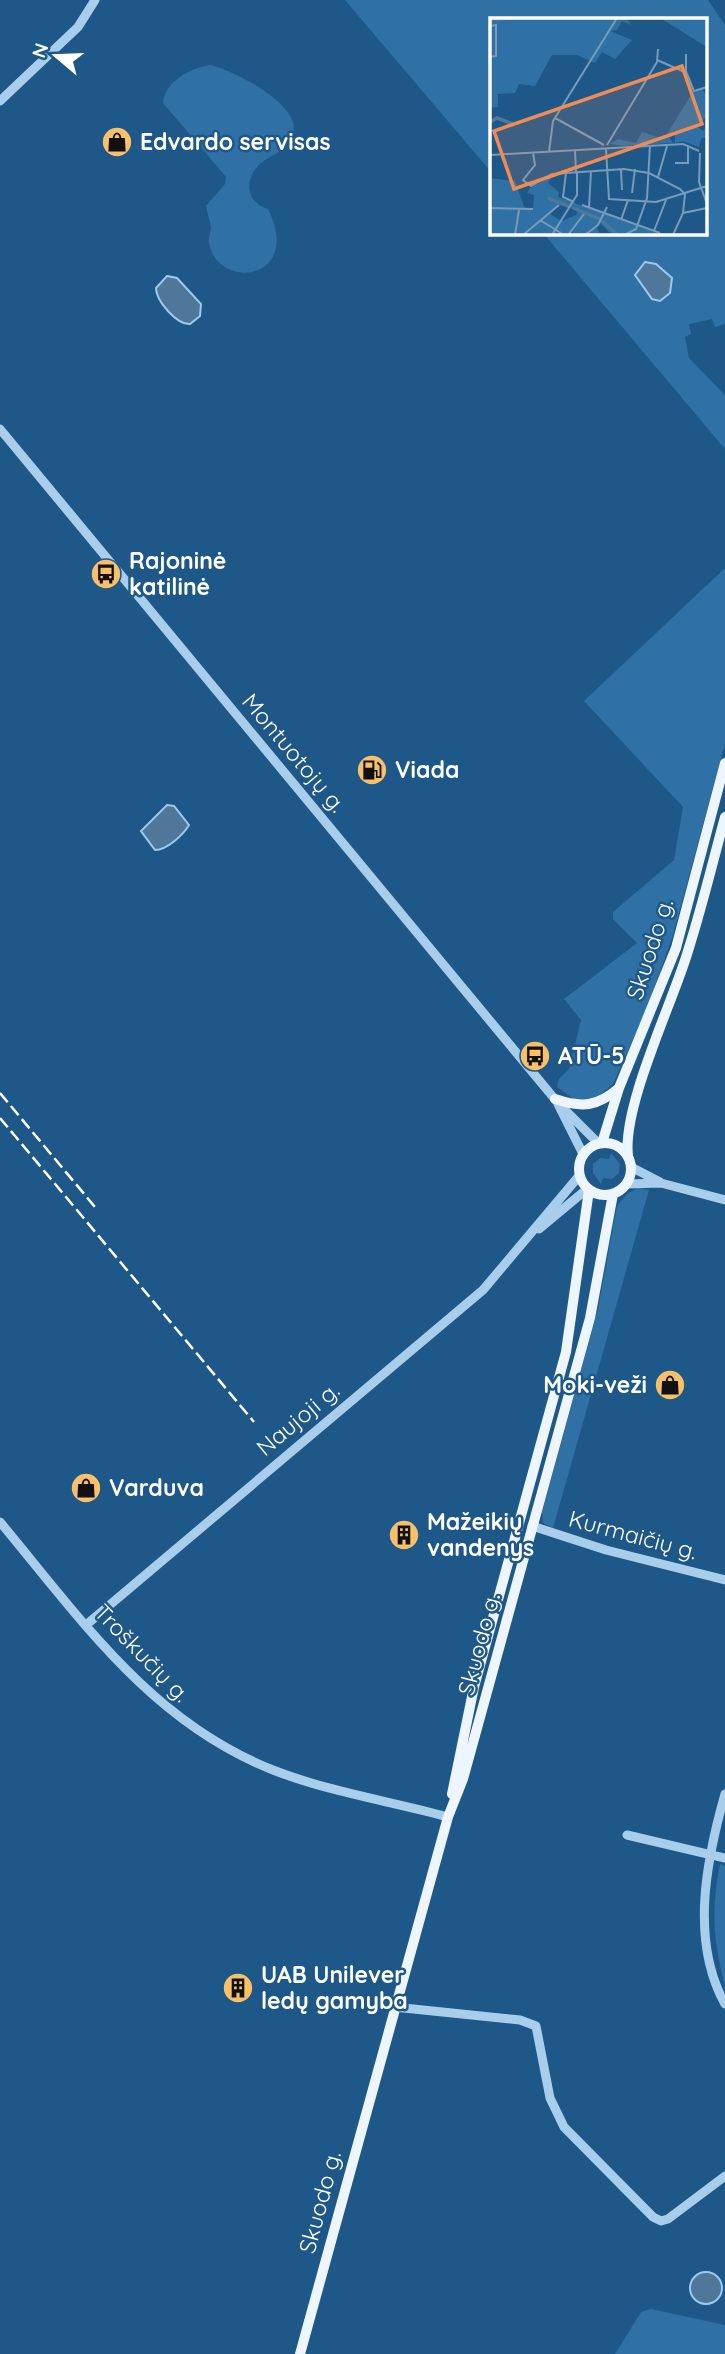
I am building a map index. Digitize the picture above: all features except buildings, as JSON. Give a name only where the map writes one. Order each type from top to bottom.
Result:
[{"type":"main road","name":"Skuodo g.","points":[[600,1143],[619,1088],[676,948],[725,763]]},
{"type":"main road","name":"Skuodo g.","points":[[630,1161],[628,1133],[688,952],[725,817]]},
{"type":"main road","points":[[556,1101],[576,1106],[593,1105],[619,1088]]},
{"type":"main road","points":[[600,1143],[614,1144],[630,1161],[627,1184],[613,1194],[598,1195],[588,1189],[579,1176],[583,1154],[600,1143]]},
{"type":"main road","name":"Skuodo g.","points":[[300,2354],[448,1817],[474,1687],[569,1340],[588,1189]]},
{"type":"main road","name":"Skuodo g.","points":[[448,1817],[463,1779],[590,1318],[613,1194]]},
{"type":"street","points":[[0,101],[78,27],[95,0]]},
{"type":"street","name":"Montuotojų g.","points":[[0,429],[556,1101],[600,1143]]},
{"type":"street","name":"Montuotojų g.","points":[[556,1101],[583,1154]]},
{"type":"street","points":[[630,1161],[661,1183]]},
{"type":"street","name":"Naujoji g.","points":[[86,1625],[483,1290],[579,1176]]},
{"type":"street","points":[[627,1184],[661,1183],[725,1200]]},
{"type":"street","name":"Naujoji g.","points":[[529,1237],[588,1189]]},
{"type":"street","name":"Troškučių g.","points":[[0,1522],[86,1625],[161,1704],[185,1724],[234,1753],[310,1783],[448,1817]]},
{"type":"street","name":"Kurmaičių g.","points":[[532,1526],[593,1546],[725,1580]]},
{"type":"street","points":[[725,1794],[712,1854],[706,1905],[705,1949],[708,1966],[725,2004]]},
{"type":"street","points":[[627,1835],[725,1858]]},
{"type":"street","points":[[394,2007],[520,2020],[536,2026],[550,2098],[564,2127],[653,2217],[668,2219],[725,2176]]},
{"type":"shaded area","points":[[345,0],[708,0],[725,25],[725,324],[715,327],[712,319],[689,324],[691,334],[685,337],[689,358],[725,395],[725,449],[544,234],[708,234],[708,18],[490,18],[490,171]]},
{"type":"shaded area","points":[[210,65],[233,73],[261,89],[285,108],[292,119],[294,129],[290,145],[258,166],[250,180],[251,194],[254,200],[268,209],[276,233],[275,251],[268,264],[255,271],[241,272],[227,268],[216,259],[209,243],[211,227],[206,206],[225,184],[226,177],[163,103],[169,88],[180,77]]},
{"type":"shaded area","points":[[645,262],[656,264],[672,278],[670,293],[660,301],[652,299],[635,275]]},
{"type":"shaded area","points":[[167,276],[177,278],[201,304],[200,316],[190,324],[179,321],[159,299],[156,288]]},
{"type":"shaded area","points":[[725,568],[725,744],[673,935],[646,1011],[613,1084],[595,1099],[575,1100],[557,1087],[559,1079],[569,1069],[581,1020],[564,999],[637,943],[613,919],[613,912],[674,860],[683,807],[584,701]]},
{"type":"shaded area","points":[[167,805],[174,806],[189,825],[165,848],[155,850],[141,831]]},
{"type":"shaded area","points":[[611,1153],[620,1164],[619,1173],[612,1179],[603,1178],[601,1184],[593,1173],[593,1164],[600,1158],[609,1159]]},
{"type":"shaded area","points":[[638,1188],[649,1190],[553,1528],[543,1523],[542,1512],[598,1309],[617,1206],[627,1194]]},
{"type":"shaded area","points":[[720,1864],[725,1866],[725,1986],[715,1925],[715,1896]]},
{"type":"shaded area","points":[[706,2272],[717,2277],[722,2288],[717,2299],[706,2304],[695,2299],[690,2288],[695,2277]]},
{"type":"shaded area","points":[[651,2309],[725,2325],[725,2354],[615,2354],[641,2312]]},
{"type":"railway","points":[[0,1093],[95,1207]]},
{"type":"railway","points":[[0,1118],[254,1422]]},
{"type":"place","name":"Edvardo servisas","points":[[117,142]]},
{"type":"place","name":"Rajoninė katilinė","points":[[106,574]]},
{"type":"place","name":"Viada","points":[[372,770]]},
{"type":"place","name":"ATŪ-5","points":[[535,1056]]},
{"type":"place","name":"Moki-veži","points":[[670,1385]]},
{"type":"place","name":"Varduva","points":[[86,1488]]},
{"type":"place","name":"Mažeikių vandenys","points":[[404,1535]]},
{"type":"place","name":"UAB Unilever ledų gamyba","points":[[238,1988]]}]
